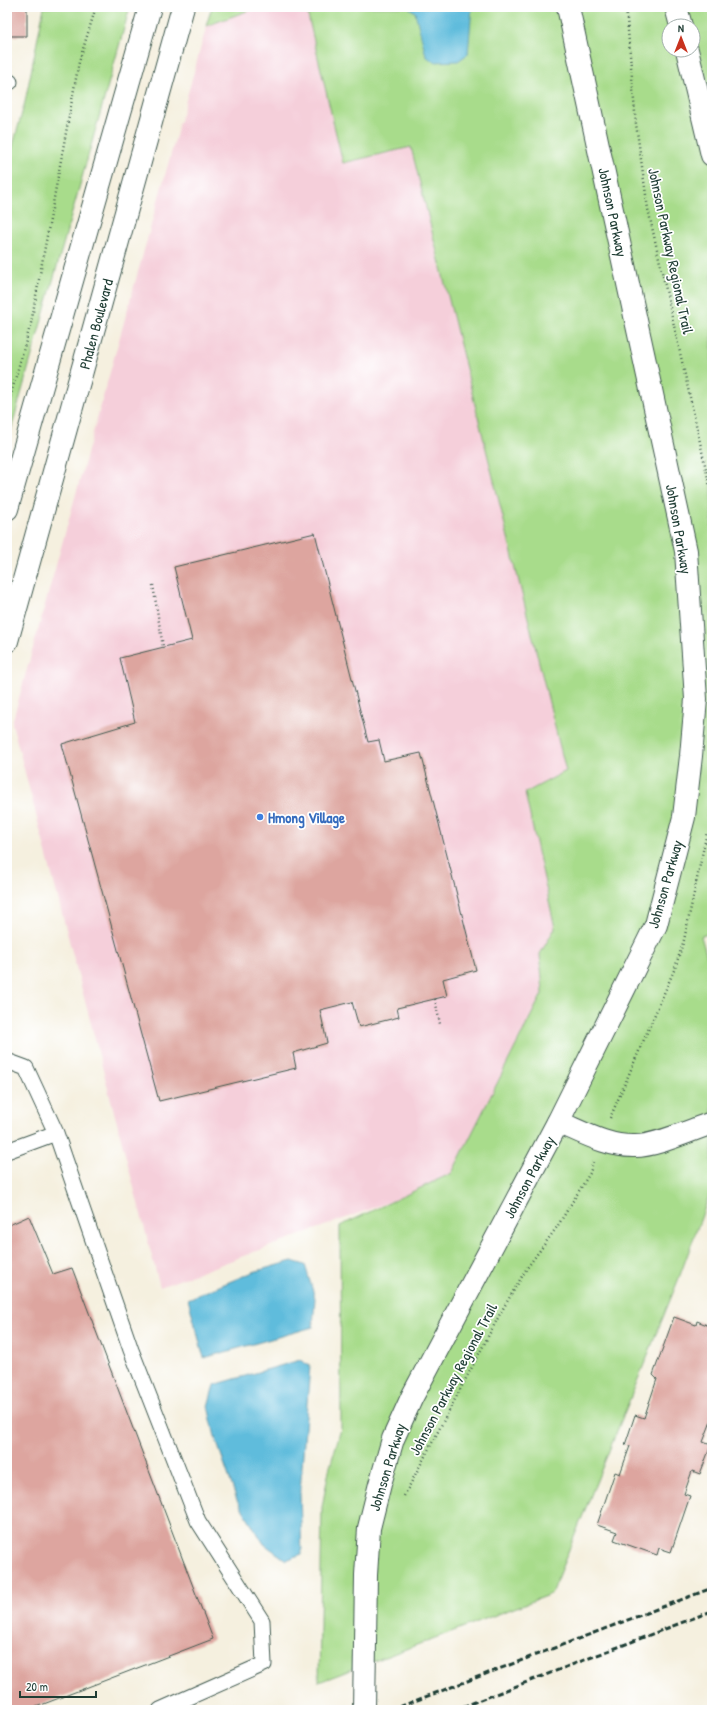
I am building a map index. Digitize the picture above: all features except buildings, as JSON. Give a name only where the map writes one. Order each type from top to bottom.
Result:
[{"type":"street","points":[[7,509],[150,7]]},
{"type":"street","name":"Phalen Boulevard","points":[[7,641],[183,7]]},
{"type":"street","name":"Johnson Parkway","points":[[364,1710],[366,1575],[369,1528],[393,1440],[412,1397],[558,1122],[656,925],[684,817],[696,699],[686,551],[568,7]]},
{"type":"street","points":[[676,7],[679,18]]},
{"type":"street","points":[[689,58],[712,155]]},
{"type":"street","points":[[558,1122],[600,1140],[636,1146],[649,1144],[712,1123]]},
{"type":"lane","points":[[7,1061],[26,1068],[56,1133],[131,1350],[198,1521],[262,1622],[264,1664],[160,1710]]},
{"type":"lane","points":[[7,1151],[56,1133]]},
{"type":"path","points":[[7,408],[31,323],[79,62],[96,7]]},
{"type":"path","name":"Johnson Parkway Regional Trail","points":[[626,7],[636,124],[648,209],[712,496]]},
{"type":"path","points":[[153,585],[163,648]]},
{"type":"path","points":[[616,1104],[675,968],[684,940],[712,809]]},
{"type":"path","points":[[435,999],[440,1024]]},
{"type":"path","name":"Johnson Parkway Regional Trail","points":[[403,1497],[501,1312],[527,1268],[557,1227],[590,1173]]},
{"type":"shaded area","points":[[212,7],[534,7],[667,648],[499,1161],[160,1287],[12,723]]},
{"type":"green space","points":[[44,7],[130,7],[7,444],[7,167],[25,102]]},
{"type":"green space","points":[[212,7],[258,7],[206,26]]},
{"type":"green space","points":[[306,7],[712,7],[712,933],[701,936],[712,974],[712,1188],[679,1278],[551,1594],[319,1682],[322,1507],[329,1470],[341,1429],[340,1226],[452,1173],[543,992],[540,954],[555,928],[525,793],[566,771],[411,147],[343,163]]},
{"type":"water","points":[[408,7],[472,7],[468,54],[458,61],[434,62],[426,56],[415,12]]},
{"type":"water","points":[[292,1261],[305,1265],[315,1298],[313,1327],[204,1358],[188,1299],[253,1272]]},
{"type":"water","points":[[300,1360],[310,1366],[300,1492],[302,1554],[286,1560],[264,1544],[237,1500],[215,1437],[208,1406],[214,1385]]},
{"type":"railway","points":[[391,1710],[712,1588]]},
{"type":"railway","points":[[454,1710],[712,1611]]},
{"type":"place","name":"Hmong Village","points":[[260,817]]}]
